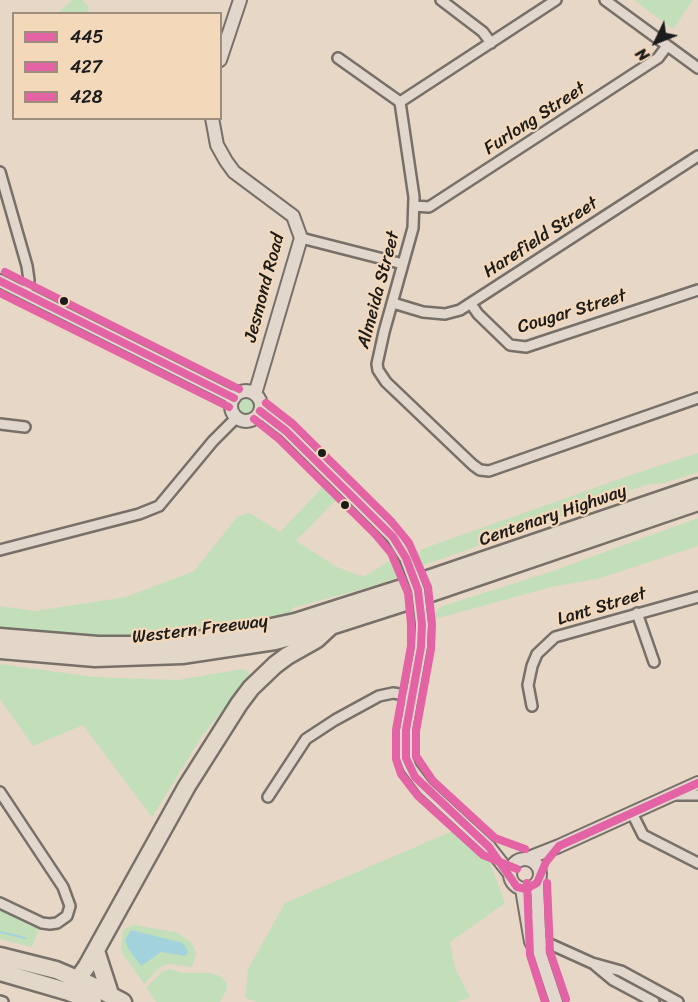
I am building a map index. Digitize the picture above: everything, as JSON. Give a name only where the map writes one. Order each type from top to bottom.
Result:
[{"type":"highway","name":"Centenary Highway","points":[[417,591],[698,487]]},
{"type":"highway","name":"Centenary Highway","points":[[328,620],[698,502]]},
{"type":"highway","name":"Western Freeway","points":[[0,637],[98,645],[168,643],[328,620]]},
{"type":"highway","name":"Western Freeway","points":[[0,650],[95,658],[157,657],[241,648],[275,641],[328,620]]},
{"type":"highway","points":[[74,985],[96,951],[187,786],[239,704],[251,688],[275,665],[317,639],[328,620]]},
{"type":"highway","points":[[96,951],[117,998]]},
{"type":"highway","points":[[0,956],[48,968],[74,985],[93,1002]]},
{"type":"highway","points":[[0,972],[74,985],[117,998]]},
{"type":"street","points":[[222,54],[240,0]]},
{"type":"street","points":[[441,0],[483,32],[491,43]]},
{"type":"street","points":[[338,58],[400,102],[556,0]]},
{"type":"street","points":[[605,0],[698,68]]},
{"type":"street","name":"Furlong Street","points":[[414,206],[429,207],[494,166],[658,58],[667,46]]},
{"type":"street","name":"Almeida Street","points":[[400,102],[414,206],[413,228],[382,343],[378,370],[386,382],[480,470],[489,471],[698,398]]},
{"type":"street","name":"Jesmond Road","points":[[212,120],[217,145],[234,172],[293,216],[301,238],[255,394]]},
{"type":"street","name":"Harefield Street","points":[[393,303],[423,312],[445,314],[460,310],[698,156]]},
{"type":"street","points":[[0,172],[27,266],[29,280],[26,294]]},
{"type":"street","points":[[301,238],[403,264]]},
{"type":"street","points":[[0,281],[234,398]]},
{"type":"street","name":"Cougar Street","points":[[471,304],[478,314],[510,345],[526,347],[697,292]]},
{"type":"street","points":[[244,392],[255,394],[260,402],[260,411],[248,421],[237,417],[232,409],[234,398],[244,392]]},
{"type":"street","points":[[260,411],[286,431],[393,537],[406,558],[418,590],[422,624],[421,647],[405,747],[410,768],[425,788],[489,847],[510,874],[514,884],[522,889],[530,888],[539,879],[546,862],[559,846]]},
{"type":"street","points":[[0,549],[139,514],[159,506],[213,441],[237,417]]},
{"type":"street","points":[[0,424],[25,427]]},
{"type":"street","name":"Lant Street","points":[[531,706],[528,685],[537,654],[555,637],[698,597]]},
{"type":"street","points":[[637,613],[654,662]]},
{"type":"street","points":[[268,797],[306,739],[379,696],[393,693],[412,696]]},
{"type":"street","points":[[510,874],[513,865],[523,859],[559,846],[698,783]]},
{"type":"street","points":[[0,792],[63,887],[70,906],[67,916],[57,923],[50,924],[42,923],[0,903]]},
{"type":"street","points":[[670,795],[698,795]]},
{"type":"street","points":[[632,813],[643,835],[698,863]]},
{"type":"street","points":[[489,847],[538,866],[536,941]]},
{"type":"street","points":[[522,889],[526,918],[556,1002]]},
{"type":"street","points":[[536,941],[592,963],[621,971],[678,1002]]},
{"type":"street","points":[[592,963],[613,980],[654,1002]]},
{"type":"green space","points":[[72,0],[82,0],[89,7],[88,12],[59,12]]},
{"type":"green space","points":[[634,0],[693,0],[673,29]]},
{"type":"green space","points":[[241,396],[249,396],[254,401],[252,412],[241,414],[236,409],[236,401]]},
{"type":"green space","points":[[698,453],[698,472],[599,500],[580,510],[421,566],[418,554],[422,549]]},
{"type":"green space","points":[[321,483],[339,501],[334,502],[296,541],[337,567],[358,575],[365,576],[394,558],[402,576],[292,608],[291,615],[211,629],[109,637],[37,633],[0,628],[0,606],[35,611],[126,597],[194,571],[238,516],[250,513],[280,532],[321,489]]},
{"type":"green space","points":[[698,518],[698,546],[597,579],[551,587],[435,619],[433,616],[439,608],[446,605],[553,571]]},
{"type":"green space","points":[[0,664],[94,677],[178,680],[243,669],[250,675],[202,736],[152,817],[83,725],[33,746],[0,699]]},
{"type":"green space","points":[[455,830],[489,861],[505,903],[450,942],[455,968],[470,997],[458,1002],[257,1002],[245,998],[248,969],[285,903]]},
{"type":"green space","points":[[0,906],[41,924],[32,947],[0,939]]},
{"type":"green space","points":[[133,925],[176,932],[191,942],[196,954],[192,967],[169,964],[160,967],[144,984],[121,951],[123,930]]},
{"type":"green space","points":[[170,969],[182,973],[210,973],[220,976],[227,983],[227,989],[220,1002],[156,1002],[146,987],[163,971]]},
{"type":"water","points":[[131,930],[183,943],[188,951],[186,956],[161,952],[141,966],[125,940]]},
{"type":"waterway","points":[[0,932],[25,938]]},
{"type":"transit line","name":"428","points":[[5,272],[239,389]]},
{"type":"transit line","name":"445","points":[[0,281],[234,398]]},
{"type":"transit line","name":"427","points":[[0,293],[229,407]]},
{"type":"transit line","name":"428","points":[[266,403],[293,424],[391,521],[409,543],[428,587],[432,624],[431,649],[416,731],[416,756],[433,781],[495,838],[525,849]]},
{"type":"transit line","name":"445","points":[[260,411],[286,431],[393,537],[406,558],[418,590],[422,624],[421,647],[406,730],[406,758],[415,777],[489,847],[517,887],[526,889],[537,883],[546,862],[559,846],[698,783]]},
{"type":"transit line","name":"427","points":[[254,419],[279,439],[376,535],[391,553],[408,593],[411,646],[396,730],[396,759],[401,774],[418,796],[483,855],[517,869]]},
{"type":"transit line","name":"427","points":[[527,883],[530,955],[545,1002]]},
{"type":"transit line","name":"428","points":[[547,883],[550,952],[566,999]]}]
